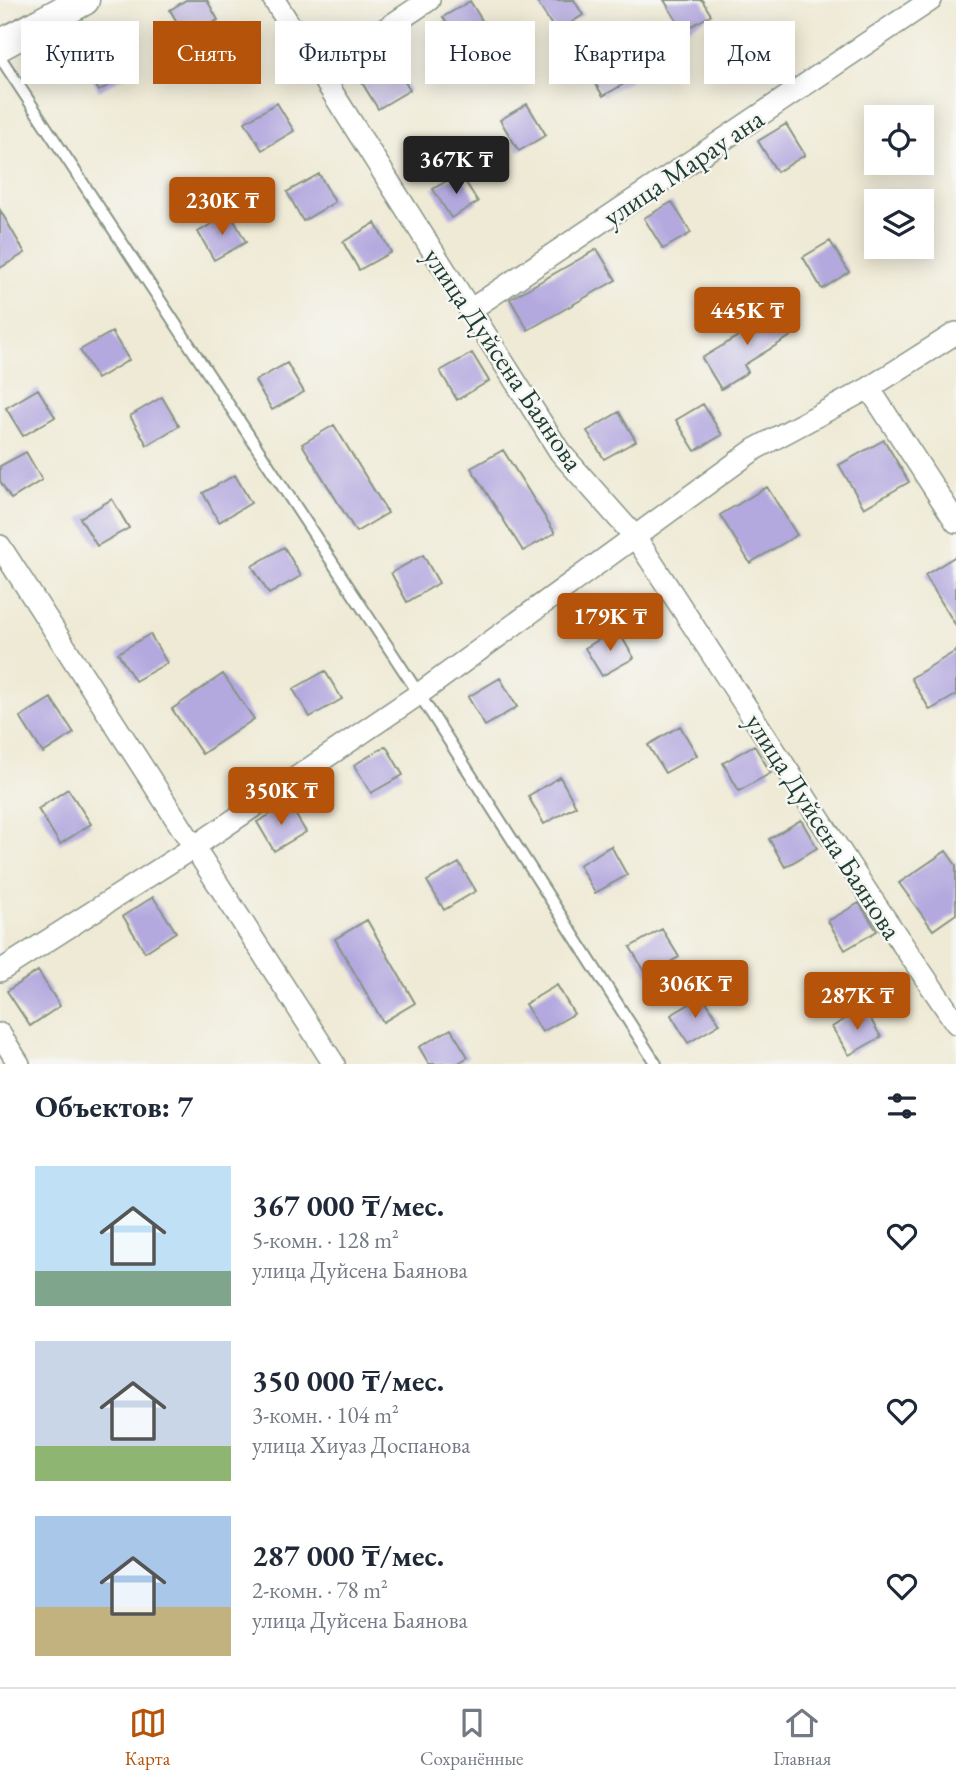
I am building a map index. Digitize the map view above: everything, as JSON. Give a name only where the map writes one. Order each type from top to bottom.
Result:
[{"type":"street","points":[[0,45],[84,0]]},
{"type":"street","name":"улица Дуйсена Баянова","points":[[274,0],[287,21]]},
{"type":"street","points":[[397,21],[429,0]]},
{"type":"street","name":"улица Марау ана","points":[[470,310],[932,0]]},
{"type":"street","name":"улица Дуйсена Баянова","points":[[325,84],[560,452],[636,537],[867,892],[956,1023]]},
{"type":"street","points":[[0,971],[194,847],[419,694],[755,449],[869,388],[956,333]]},
{"type":"street","points":[[869,388],[956,522]]},
{"type":"street","points":[[0,546],[334,1064]]},
{"type":"street","points":[[0,1034],[19,1064]]},
{"type":"lane","points":[[0,57],[419,694],[656,1064]]},
{"type":"building","points":[[186,0],[207,0],[218,20],[176,21],[170,10]]},
{"type":"building","points":[[536,0],[574,0],[583,15],[573,21],[549,21]]},
{"type":"building","points":[[664,0],[702,0],[711,15],[690,27],[690,21],[677,21]]},
{"type":"building","points":[[470,1],[482,21],[445,21],[443,17]]},
{"type":"building","points":[[95,84],[111,84],[99,91]]},
{"type":"building","points":[[363,84],[406,84],[410,90],[378,109]]},
{"type":"building","points":[[596,84],[624,84],[603,96]]},
{"type":"building","points":[[277,103],[294,131],[262,150],[245,122]]},
{"type":"building","points":[[527,104],[546,135],[519,151],[500,120]]},
{"type":"building","points":[[786,124],[805,155],[777,172],[758,141]]},
{"type":"building","points":[[460,173],[478,202],[451,218],[433,189]]},
{"type":"building","points":[[319,174],[335,202],[303,221],[287,192]]},
{"type":"building","points":[[672,202],[691,233],[663,249],[644,218]]},
{"type":"building","points":[[0,210],[25,253],[0,268]]},
{"type":"building","points":[[230,213],[246,242],[214,260],[198,232]]},
{"type":"building","points":[[375,223],[391,252],[359,270],[343,242]]},
{"type":"building","points":[[830,241],[849,272],[822,289],[803,257]]},
{"type":"building","points":[[597,249],[616,280],[528,330],[510,299]]},
{"type":"building","points":[[772,305],[791,336],[744,365],[748,372],[721,389],[702,358],[750,329],[745,321]]},
{"type":"building","points":[[112,332],[129,360],[97,379],[80,350]]},
{"type":"building","points":[[472,353],[489,381],[457,400],[440,371]]},
{"type":"building","points":[[287,363],[304,392],[272,410],[255,381]]},
{"type":"building","points":[[38,389],[55,417],[23,436],[6,408]]},
{"type":"building","points":[[162,397],[179,426],[147,445],[130,416]]},
{"type":"building","points":[[703,404],[722,435],[695,451],[676,420]]},
{"type":"building","points":[[619,412],[636,441],[604,459],[587,431]]},
{"type":"building","points":[[334,425],[388,513],[356,532],[302,444]]},
{"type":"building","points":[[884,440],[909,482],[864,508],[839,465]]},
{"type":"building","points":[[503,450],[555,533],[523,551],[471,468]]},
{"type":"building","points":[[26,452],[42,480],[11,499],[0,481],[0,466]]},
{"type":"building","points":[[235,475],[251,503],[219,522],[203,493]]},
{"type":"building","points":[[767,487],[797,535],[750,563],[720,515]]},
{"type":"building","points":[[112,499],[129,528],[97,546],[80,518]]},
{"type":"building","points":[[284,547],[301,576],[269,594],[252,566]]},
{"type":"building","points":[[423,555],[439,583],[407,602],[391,573]]},
{"type":"building","points":[[956,556],[956,626],[925,575]]},
{"type":"building","points":[[617,629],[634,658],[602,676],[585,648]]},
{"type":"building","points":[[150,634],[167,663],[135,681],[118,653]]},
{"type":"building","points":[[956,651],[956,695],[930,710],[911,678]]},
{"type":"building","points":[[325,671],[342,699],[310,717],[293,689]]},
{"type":"building","points":[[223,674],[254,719],[202,754],[172,709]]},
{"type":"building","points":[[500,678],[517,707],[485,726],[468,697]]},
{"type":"building","points":[[51,698],[74,733],[43,753],[20,717]]},
{"type":"building","points":[[680,726],[697,755],[665,773],[648,745]]},
{"type":"building","points":[[754,745],[771,773],[739,791],[723,763]]},
{"type":"building","points":[[386,746],[403,775],[371,793],[354,765]]},
{"type":"building","points":[[560,777],[576,806],[544,824],[528,796]]},
{"type":"building","points":[[68,789],[91,824],[60,844],[38,809]]},
{"type":"building","points":[[289,804],[306,832],[274,851],[257,822]]},
{"type":"building","points":[[801,820],[817,848],[785,867],[769,839]]},
{"type":"building","points":[[611,846],[627,875],[595,893],[579,865]]},
{"type":"building","points":[[946,851],[956,865],[956,914],[933,930],[899,883]]},
{"type":"building","points":[[459,863],[476,891],[444,910],[427,881]]},
{"type":"building","points":[[153,897],[176,932],[145,952],[123,916]]},
{"type":"building","points":[[859,903],[877,931],[845,950],[828,921]]},
{"type":"building","points":[[367,920],[415,1003],[383,1022],[335,939]]},
{"type":"building","points":[[662,929],[679,957],[647,975],[630,947]]},
{"type":"building","points":[[38,971],[60,1006],[30,1026],[7,991]]},
{"type":"building","points":[[557,985],[574,1014],[542,1032],[525,1004]]},
{"type":"building","points":[[703,996],[720,1024],[688,1043],[671,1015]]},
{"type":"building","points":[[864,1008],[881,1037],[849,1055],[832,1027]]},
{"type":"building","points":[[451,1029],[468,1057],[457,1064],[429,1064],[419,1047]]}]
